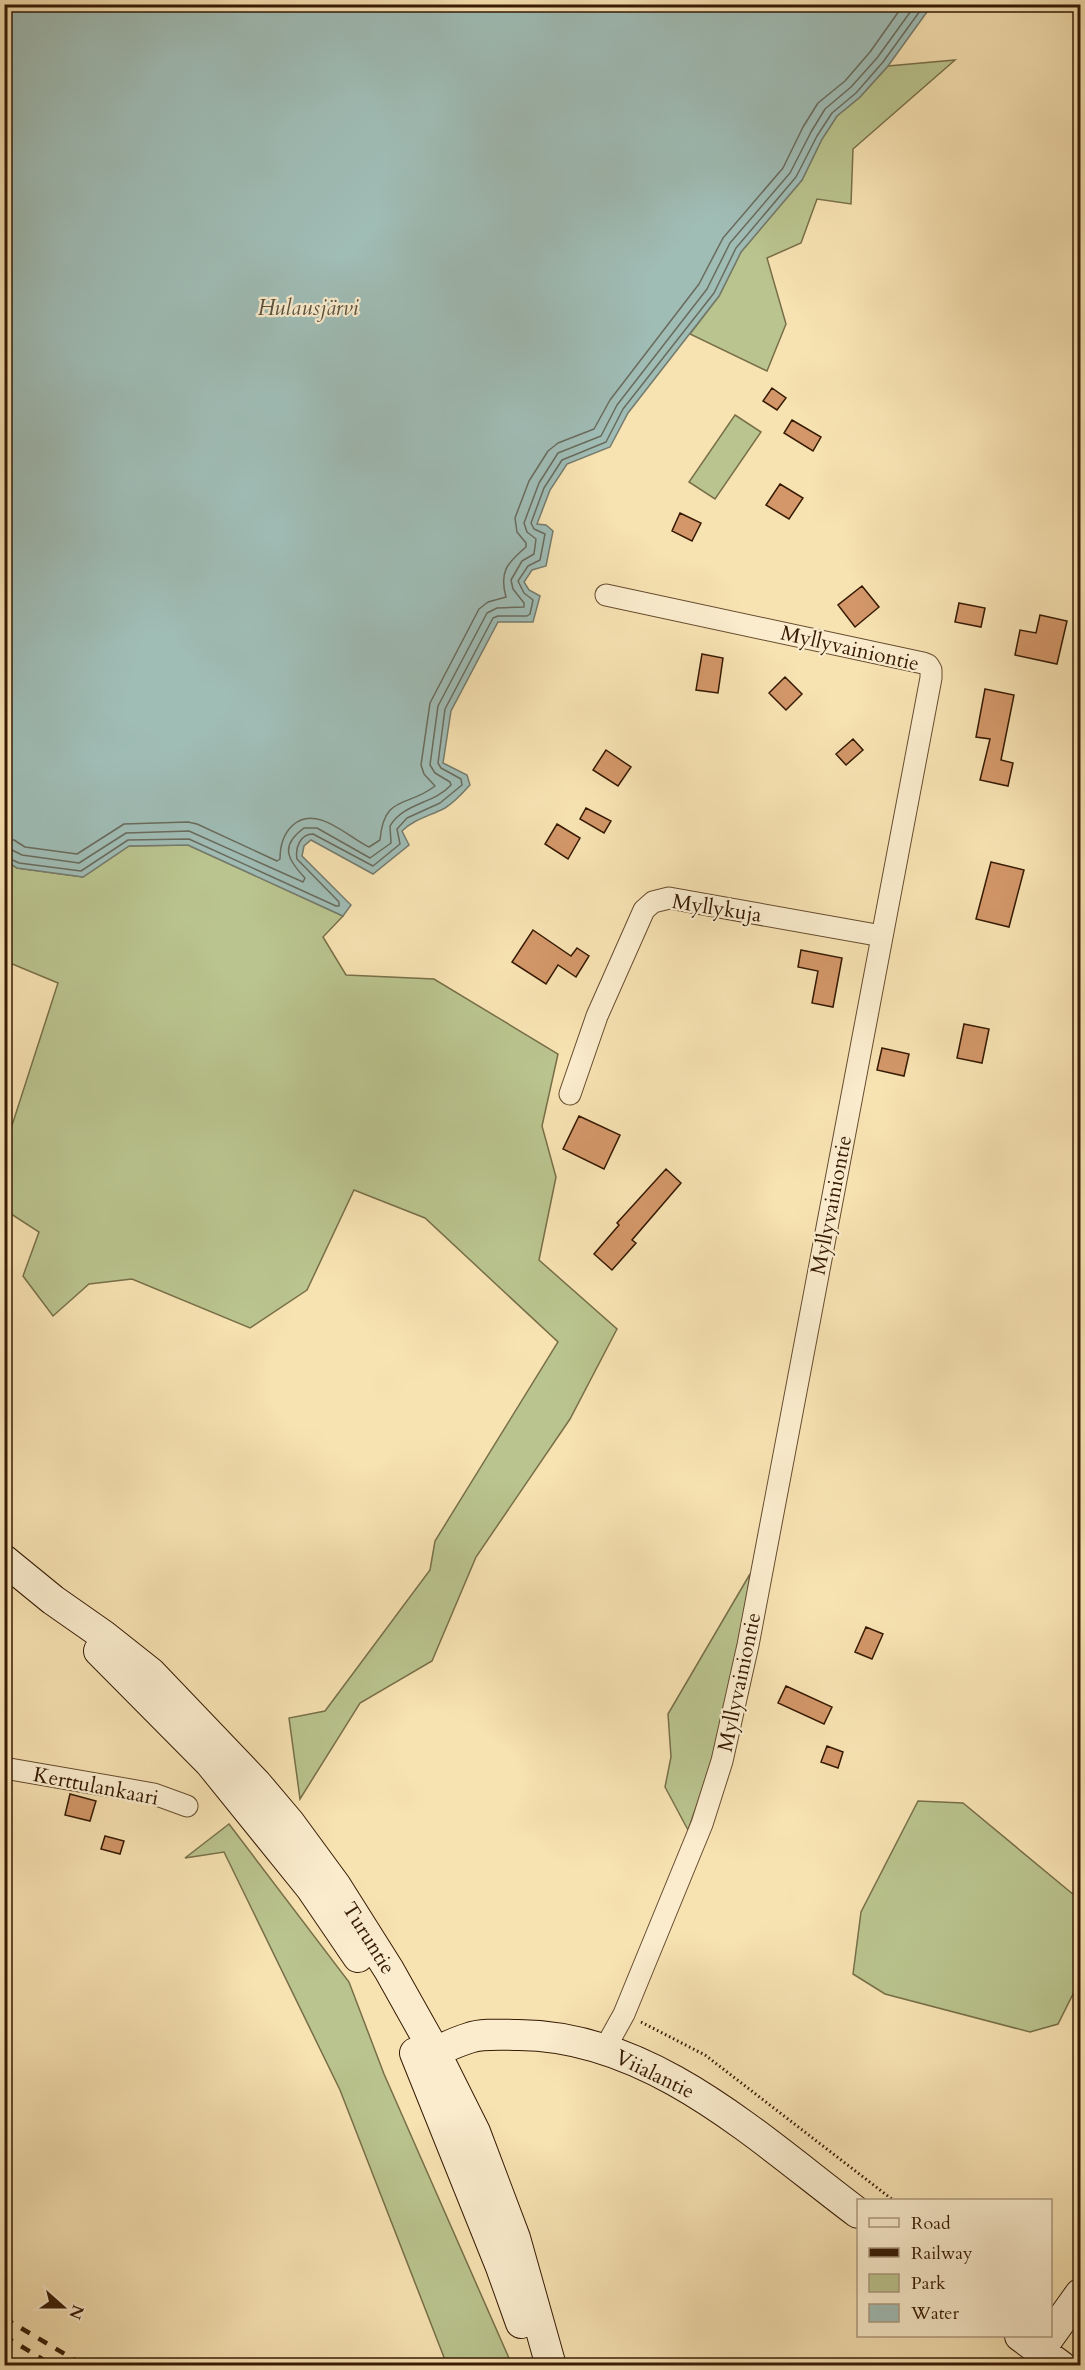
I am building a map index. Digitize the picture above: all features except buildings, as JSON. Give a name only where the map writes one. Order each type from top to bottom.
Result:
[{"type":"main road","name":"Turuntie","points":[[4,1560],[53,1600],[103,1635],[151,1673],[256,1783],[289,1822],[336,1886],[390,1970],[427,2056],[534,2366]]},
{"type":"main road","name":"Viialantie","points":[[427,2056],[471,2037],[537,2035],[604,2050],[640,2062],[710,2101],[857,2212]]},
{"type":"main road","name":"Turuntie","points":[[427,2056],[475,2132],[515,2238],[551,2366]]},
{"type":"main road","points":[[1052,2334],[1080,2294]]},
{"type":"main road","points":[[1041,2350],[1050,2337]]},
{"type":"street","name":"Myllyvainiontie","points":[[604,2050],[624,2014],[702,1824],[722,1761],[748,1645],[931,678],[928,665],[890,655],[606,595]]},
{"type":"street","name":"Myllykuja","points":[[570,1094],[597,1016],[644,910],[653,902],[669,898],[882,936]]},
{"type":"street","name":"Kerttulankaari","points":[[4,1768],[154,1794],[187,1806]]},
{"type":"path","points":[[624,2014],[705,2055],[892,2199]]},
{"type":"path","points":[[4,2362],[10,2366]]},
{"type":"green space","points":[[955,60],[853,149],[851,204],[817,199],[801,243],[767,258],[786,324],[767,371],[690,334],[719,296],[741,252],[802,180],[822,139],[837,116],[860,97],[888,66]]},
{"type":"green space","points":[[735,415],[761,432],[715,499],[689,482]]},
{"type":"green space","points":[[188,845],[343,916],[323,937],[346,975],[434,979],[558,1054],[542,1126],[556,1177],[539,1260],[617,1329],[570,1419],[476,1557],[432,1661],[360,1703],[300,1799],[289,1718],[325,1711],[430,1570],[435,1541],[558,1342],[425,1218],[354,1190],[307,1290],[250,1328],[132,1279],[89,1284],[53,1316],[23,1276],[39,1232],[5,1210],[4,1150],[58,983],[5,961],[4,860],[17,868],[83,877],[129,846]]},
{"type":"green space","points":[[750,1574],[734,1672],[709,1768],[688,1830],[665,1787],[671,1757],[668,1714]]},
{"type":"green space","points":[[918,1801],[963,1803],[1080,1900],[1080,1980],[1058,2024],[1030,2032],[885,1994],[853,1974],[861,1912]]},
{"type":"green space","points":[[229,1824],[349,1982],[384,2074],[512,2365],[447,2365],[340,2090],[224,1852],[185,1858]]},
{"type":"water","name":"Hulausjärvi","points":[[4,5],[932,5],[888,66],[860,97],[837,116],[822,139],[802,180],[741,252],[719,296],[628,413],[610,447],[567,464],[550,490],[537,524],[546,525],[553,531],[546,566],[532,570],[524,582],[529,590],[540,596],[533,622],[498,622],[451,711],[443,763],[467,775],[470,785],[449,806],[402,831],[409,845],[373,874],[311,840],[304,846],[302,856],[351,905],[343,916],[188,845],[129,846],[83,877],[17,868],[5,860]]},
{"type":"railway","points":[[4,2318],[85,2366]]},
{"type":"railway","points":[[4,2336],[54,2366]]}]
